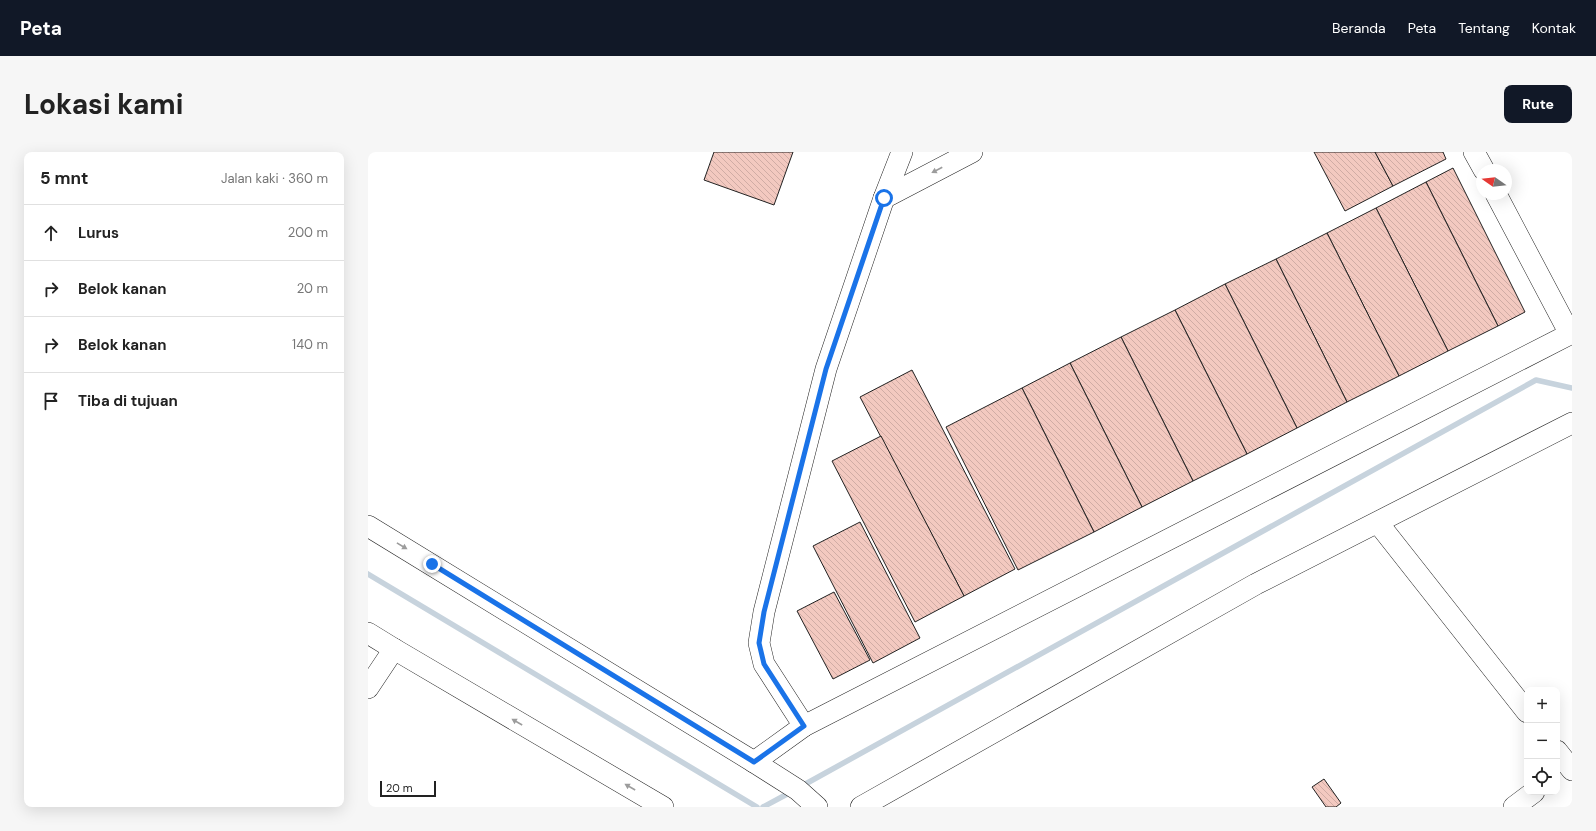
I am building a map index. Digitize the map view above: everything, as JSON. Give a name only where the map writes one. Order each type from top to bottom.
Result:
[{"type":"street","points":[[804,726],[764,664],[759,643],[764,612],[826,369],[884,198],[902,152]]},
{"type":"street","points":[[884,198],[972,152]]},
{"type":"street","points":[[1474,152],[1481,164]]},
{"type":"street","points":[[754,762],[804,726],[1571,334],[1499,200]]},
{"type":"street","points":[[861,807],[1256,584],[1572,423]]},
{"type":"street","points":[[1378,523],[1524,708]]},
{"type":"street","points":[[368,526],[754,762],[810,801]]},
{"type":"street","points":[[368,633],[663,807]]},
{"type":"street","points":[[370,680],[394,649]]},
{"type":"street","points":[[1514,807],[1530,795]]},
{"type":"building","points":[[714,152],[793,152],[774,205],[704,180]]},
{"type":"building","points":[[1314,152],[1375,152],[1393,186],[1345,211]]},
{"type":"building","points":[[1375,152],[1443,152],[1446,159],[1393,186]]},
{"type":"building","points":[[1453,168],[1525,312],[1498,326],[1426,182]]},
{"type":"building","points":[[1426,182],[1498,326],[1448,351],[1376,208]]},
{"type":"building","points":[[1376,208],[1448,351],[1399,376],[1327,233]]},
{"type":"building","points":[[1327,233],[1399,376],[1347,402],[1276,259]]},
{"type":"building","points":[[1276,259],[1347,402],[1297,428],[1225,284]]},
{"type":"building","points":[[1225,284],[1297,428],[1247,454],[1175,310]]},
{"type":"building","points":[[1175,310],[1247,454],[1193,481],[1121,337]]},
{"type":"building","points":[[1121,337],[1193,481],[1142,507],[1070,363]]},
{"type":"building","points":[[1070,363],[1142,507],[1094,532],[1022,388]]},
{"type":"building","points":[[912,370],[1015,569],[964,596],[860,397]]},
{"type":"building","points":[[1022,388],[1094,532],[1018,570],[946,427]]},
{"type":"building","points":[[881,436],[964,596],[915,622],[832,461]]},
{"type":"building","points":[[860,522],[920,638],[873,663],[813,546]]},
{"type":"building","points":[[834,592],[870,660],[833,679],[797,611]]},
{"type":"building","points":[[1324,779],[1341,803],[1336,807],[1326,807],[1312,787]]},
{"type":"waterway","points":[[800,787],[1536,380],[1572,388]]},
{"type":"waterway","points":[[368,574],[757,807]]},
{"type":"waterway","points":[[763,807],[791,792]]},
{"type":"route","points":[[432,564],[754,762],[804,726],[764,664],[759,643],[764,612],[826,369],[884,198]]}]
